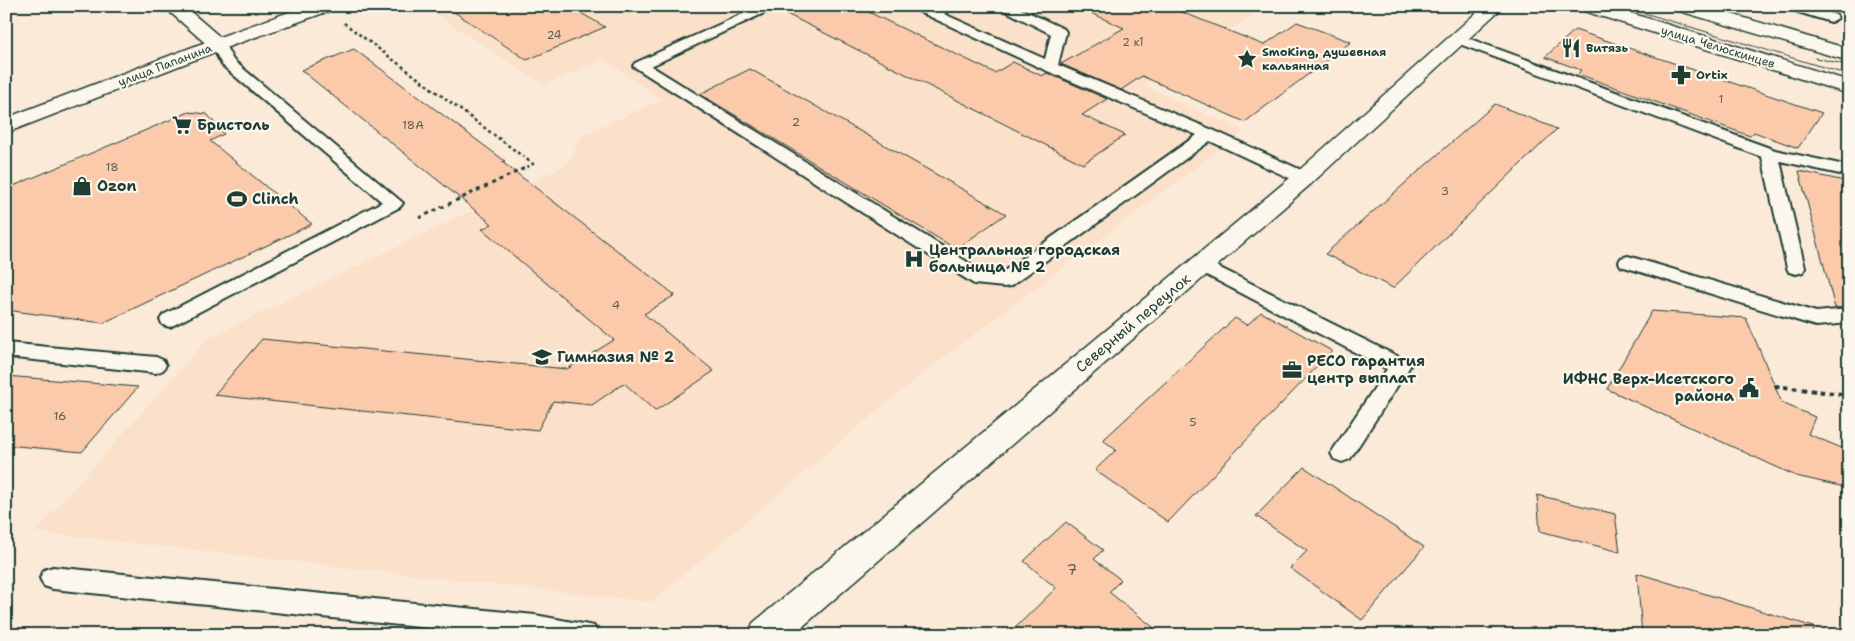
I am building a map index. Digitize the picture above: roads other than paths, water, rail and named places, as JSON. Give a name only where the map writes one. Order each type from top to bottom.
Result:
[{"type":"street","points":[[172,6],[218,44]]},
{"type":"street","name":"Северный переулок","points":[[766,635],[1304,178],[1495,6]]},
{"type":"street","name":"улица Челюскинцев","points":[[1588,6],[1849,88]]},
{"type":"street","name":"улица Челюскинцев","points":[[1682,6],[1849,56]]},
{"type":"street","name":"улица Папанина","points":[[6,126],[218,44],[331,12]]},
{"type":"lane","points":[[772,6],[640,66],[981,279],[1004,282],[1209,134]]},
{"type":"lane","points":[[914,6],[1050,67],[1209,134],[1304,178]]},
{"type":"lane","points":[[933,14],[949,6]]},
{"type":"lane","points":[[1003,6],[1059,32],[1050,67]]},
{"type":"lane","points":[[1793,6],[1831,18]]},
{"type":"lane","points":[[1459,39],[1770,154],[1849,171]]},
{"type":"lane","points":[[170,320],[394,203],[228,62],[218,44]]},
{"type":"lane","points":[[1770,154],[1796,268]]},
{"type":"lane","points":[[1628,262],[1816,319],[1849,316]]},
{"type":"lane","points":[[1202,264],[1400,366],[1342,453]]},
{"type":"lane","points":[[6,350],[156,365]]},
{"type":"lane","points":[[53,578],[534,627],[585,635]]},
{"type":"tram line","points":[[1621,6],[1849,75]]},
{"type":"tram line","points":[[1815,58],[1849,65]]},
{"type":"place","name":"Витязь","points":[[1571,48]]},
{"type":"place","name":"SmoKing, душевная кальянная","points":[[1247,59]]},
{"type":"place","name":"Ortix","points":[[1681,75]]},
{"type":"place","name":"Бристоль","points":[[182,125]]},
{"type":"place","name":"Ozon","points":[[82,186]]},
{"type":"place","name":"Clinch","points":[[237,199]]},
{"type":"place","name":"Центральная городская больница № 2","points":[[914,259]]},
{"type":"place","name":"Гимназия № 2","points":[[542,357]]},
{"type":"place","name":"РЕСО гарантия центр выплат","points":[[1292,370]]},
{"type":"place","name":"ИФНС Верх-Исетского района","points":[[1749,388]]}]
